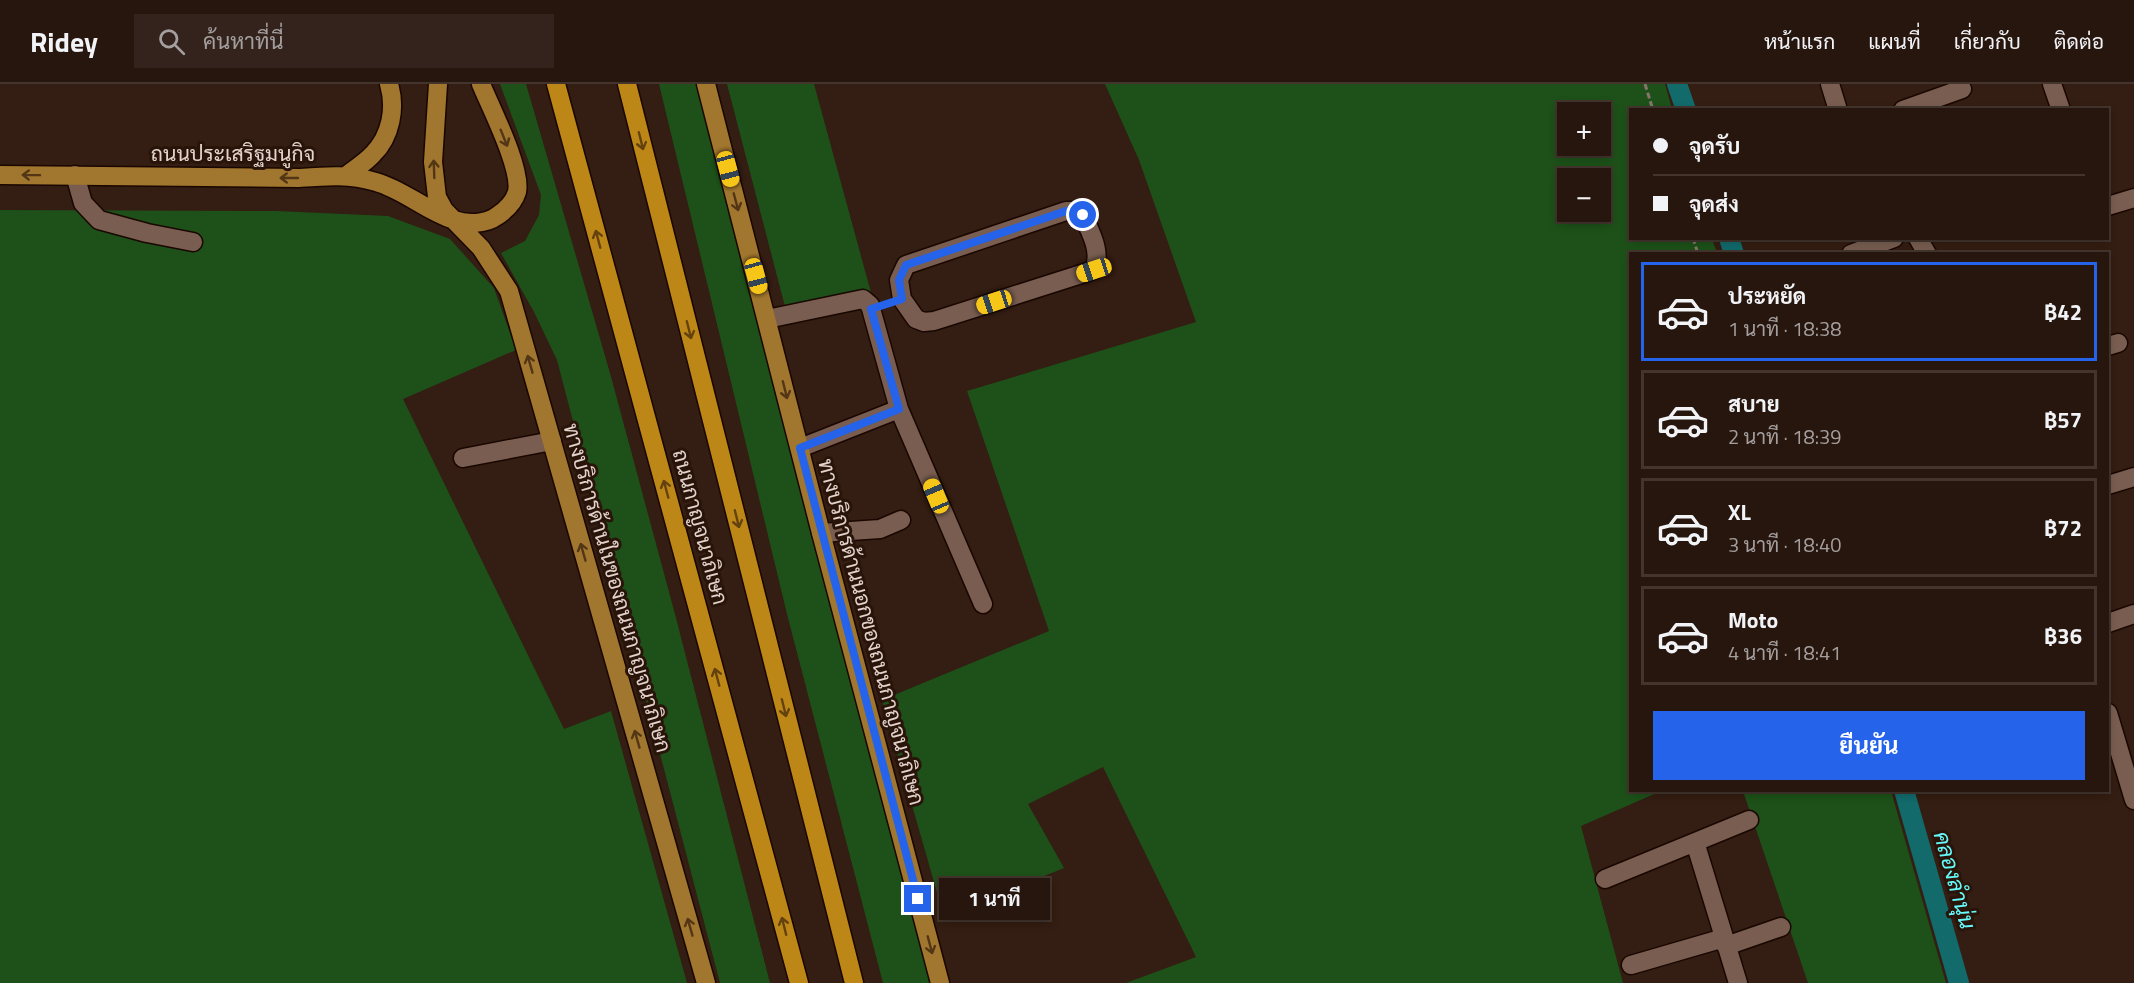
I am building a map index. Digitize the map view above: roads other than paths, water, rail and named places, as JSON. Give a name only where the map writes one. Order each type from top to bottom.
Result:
[{"type":"highway","name":"ถนนกาญจนาภิเษก","points":[[556,84],[798,983]]},
{"type":"highway","name":"ถนนกาญจนาภิเษก","points":[[627,84],[854,983]]},
{"type":"main road","points":[[347,175],[374,153],[388,130],[393,98],[389,84]]},
{"type":"main road","name":"ทางบริการด้านในของถนนกาญจนาภิเษก","points":[[438,84],[434,179],[437,197],[444,210],[481,248],[509,291],[706,983]]},
{"type":"main road","points":[[455,221],[483,223],[494,218],[513,202],[517,190],[515,165],[481,84]]},
{"type":"main road","name":"ทางบริการด้านนอกของถนนกาญจนาภิเษก","points":[[706,84],[821,533],[940,983]]},
{"type":"main road","name":"ถนนประเสริฐมนูกิจ","points":[[0,175],[299,178],[347,175],[378,182],[455,221]]},
{"type":"street","points":[[1830,84],[1837,108]]},
{"type":"street","points":[[2052,84],[2060,108]]},
{"type":"street","points":[[1909,108],[1962,89]]},
{"type":"street","points":[[75,176],[82,203],[99,219],[147,233],[193,242]]},
{"type":"street","points":[[2109,206],[2134,198]]},
{"type":"street","points":[[1066,211],[1083,215],[1096,246],[1097,264],[1094,270],[934,321],[924,322],[916,319],[902,299],[899,280],[906,265],[1066,211]]},
{"type":"street","points":[[1856,252],[1889,240]]},
{"type":"street","points":[[767,319],[863,299],[871,309],[899,409],[983,604]]},
{"type":"street","points":[[871,309],[902,299]]},
{"type":"street","points":[[800,448],[899,409]]},
{"type":"street","points":[[463,458],[552,441]]},
{"type":"street","points":[[2109,485],[2134,477]]},
{"type":"street","points":[[821,533],[880,529],[901,520]]},
{"type":"street","points":[[2109,623],[2134,614]]},
{"type":"street","points":[[2109,715],[2127,750],[2134,800]]},
{"type":"street","points":[[1605,879],[1749,820]]},
{"type":"street","points":[[1695,842],[1738,983]]},
{"type":"street","points":[[1631,965],[1781,927]]},
{"type":"waterway","name":"คลองลำนุ่น","points":[[1677,84],[1685,108]]},
{"type":"waterway","name":"คลองลำนุ่น","points":[[1730,240],[1733,252]]},
{"type":"waterway","name":"คลองลำนุ่น","points":[[1905,792],[1959,983]]}]
